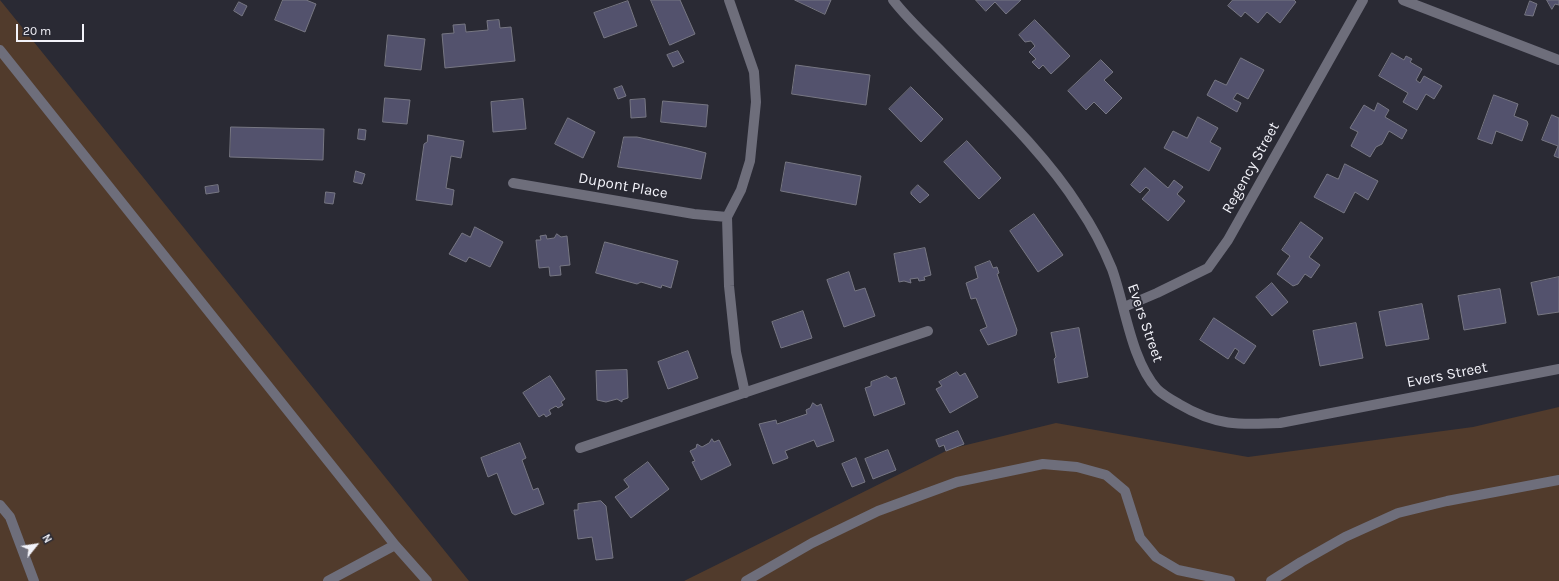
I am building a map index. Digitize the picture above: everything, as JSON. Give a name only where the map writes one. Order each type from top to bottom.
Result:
[{"type":"street","points":[[729,0],[754,72],[756,102],[750,161],[741,190],[727,217],[729,286],[736,352],[745,393]]},
{"type":"street","name":"Evers Street","points":[[893,0],[1018,130],[1059,179],[1079,206],[1112,269],[1136,353],[1148,376],[1157,389],[1168,398],[1192,411],[1216,421],[1245,425],[1280,423],[1559,369]]},
{"type":"street","name":"Regency Street","points":[[1124,307],[1208,268],[1228,240],[1363,0]]},
{"type":"street","points":[[1403,0],[1559,60]]},
{"type":"street","points":[[0,50],[394,545],[426,581]]},
{"type":"street","name":"Dupont Place","points":[[513,183],[694,214],[727,217]]},
{"type":"street","points":[[580,448],[928,332]]},
{"type":"street","points":[[746,581],[812,543],[878,511],[957,482],[1043,464],[1077,468],[1106,475],[1125,491],[1140,538],[1156,557],[1178,570],[1230,581]]},
{"type":"street","points":[[1271,581],[1345,537],[1398,513],[1447,501],[1559,480]]},
{"type":"street","points":[[0,505],[10,517],[34,581]]},
{"type":"street","points":[[328,581],[394,545]]},
{"type":"shaded area","points":[[0,0],[469,581],[0,581]]},
{"type":"shaded area","points":[[1559,407],[1559,581],[684,581],[950,449],[1056,423],[1248,457],[1473,427]]},
{"type":"building","points":[[283,0],[306,0],[316,4],[305,32],[275,20]]},
{"type":"building","points":[[651,0],[680,0],[695,34],[670,45]]},
{"type":"building","points":[[795,0],[831,0],[825,14]]},
{"type":"building","points":[[976,0],[1021,0],[1006,14],[995,2],[986,11]]},
{"type":"building","points":[[1233,0],[1294,0],[1296,2],[1280,23],[1267,12],[1258,23],[1245,12],[1241,17],[1228,6]]},
{"type":"building","points":[[1547,0],[1559,0],[1559,5],[1555,4],[1552,9]]},
{"type":"building","points":[[628,1],[637,26],[604,38],[594,13]]},
{"type":"building","points":[[1530,1],[1537,4],[1533,16],[1525,15]]},
{"type":"building","points":[[239,2],[247,6],[242,16],[234,11]]},
{"type":"building","points":[[499,20],[500,28],[511,27],[515,61],[445,68],[442,34],[454,33],[453,25],[465,24],[466,32],[488,30],[487,21]]},
{"type":"building","points":[[1035,20],[1070,56],[1051,74],[1043,65],[1039,69],[1032,62],[1036,59],[1029,52],[1035,46],[1031,41],[1025,42],[1019,35]]},
{"type":"building","points":[[388,35],[425,39],[421,70],[385,66]]},
{"type":"building","points":[[678,51],[684,62],[673,67],[667,55]]},
{"type":"building","points":[[1392,53],[1404,60],[1406,56],[1412,59],[1410,62],[1422,69],[1416,80],[1420,83],[1424,76],[1442,86],[1434,99],[1426,94],[1417,110],[1403,102],[1408,93],[1379,76]]},
{"type":"building","points":[[1241,58],[1264,70],[1248,99],[1237,93],[1233,99],[1241,103],[1237,112],[1207,95],[1215,80],[1226,85]]},
{"type":"building","points":[[1101,60],[1113,72],[1104,80],[1122,98],[1106,114],[1094,102],[1086,110],[1068,91]]},
{"type":"building","points":[[796,65],[870,75],[866,105],[792,94]]},
{"type":"building","points":[[622,86],[626,96],[618,99],[614,89]]},
{"type":"building","points":[[911,87],[943,119],[921,142],[889,109]]},
{"type":"building","points":[[1494,95],[1518,104],[1514,116],[1527,121],[1528,124],[1522,141],[1496,131],[1492,144],[1478,139]]},
{"type":"building","points":[[385,98],[410,100],[407,124],[383,122]]},
{"type":"building","points":[[523,99],[526,129],[493,132],[491,102]]},
{"type":"building","points":[[645,99],[646,117],[631,118],[630,100]]},
{"type":"building","points":[[663,101],[708,105],[706,127],[661,122]]},
{"type":"building","points":[[1378,103],[1389,110],[1385,117],[1407,130],[1402,139],[1389,131],[1382,144],[1376,147],[1370,157],[1351,146],[1358,132],[1350,128],[1364,105],[1374,111]]},
{"type":"building","points":[[1552,115],[1559,118],[1559,158],[1554,156],[1558,146],[1542,140]]},
{"type":"building","points":[[1198,117],[1218,128],[1210,142],[1221,148],[1209,171],[1164,148],[1173,131],[1187,138]]},
{"type":"building","points":[[568,118],[595,132],[583,158],[555,144]]},
{"type":"building","points":[[231,127],[324,129],[323,160],[230,157]]},
{"type":"building","points":[[359,129],[366,130],[365,140],[358,139]]},
{"type":"building","points":[[428,135],[464,141],[461,158],[451,156],[446,188],[454,190],[452,205],[416,200],[424,144],[427,142]]},
{"type":"building","points":[[624,137],[637,137],[706,153],[701,179],[618,167]]},
{"type":"building","points":[[967,141],[1001,178],[979,199],[944,162]]},
{"type":"building","points":[[786,162],[861,176],[856,205],[781,191]]},
{"type":"building","points":[[1345,164],[1378,181],[1368,200],[1355,192],[1344,213],[1314,197],[1327,174],[1338,179]]},
{"type":"building","points":[[1145,168],[1168,188],[1174,180],[1183,187],[1177,194],[1185,201],[1168,221],[1142,199],[1150,190],[1146,187],[1140,193],[1131,185]]},
{"type":"building","points":[[356,171],[365,174],[362,184],[354,182]]},
{"type":"building","points":[[218,185],[219,192],[206,194],[205,187]]},
{"type":"building","points":[[918,185],[929,195],[920,203],[911,194],[911,192]]},
{"type":"building","points":[[326,192],[335,193],[333,204],[325,203]]},
{"type":"building","points":[[1034,214],[1063,255],[1038,272],[1010,231]]},
{"type":"building","points":[[1301,222],[1323,238],[1309,257],[1320,265],[1311,278],[1305,274],[1298,284],[1293,286],[1277,274],[1290,256],[1282,250]]},
{"type":"building","points":[[475,227],[503,242],[490,267],[469,257],[466,262],[449,254],[462,233],[470,237]]},
{"type":"building","points":[[557,234],[561,237],[567,236],[570,265],[560,266],[561,275],[550,276],[549,267],[539,268],[536,240],[541,240],[540,236],[546,235],[547,239],[554,238]]},
{"type":"building","points":[[605,242],[678,261],[671,288],[662,285],[661,288],[641,282],[637,284],[596,273]]},
{"type":"building","points":[[925,248],[931,275],[924,277],[925,280],[919,281],[918,278],[910,279],[911,283],[904,281],[899,282],[894,254]]},
{"type":"building","points":[[990,261],[993,268],[997,267],[999,273],[997,274],[1017,330],[1016,335],[988,345],[980,330],[987,327],[976,298],[971,299],[966,283],[978,278],[975,267]]},
{"type":"building","points":[[849,272],[855,291],[865,288],[875,316],[844,327],[827,280]]},
{"type":"building","points":[[1559,277],[1559,312],[1538,315],[1531,283]]},
{"type":"building","points":[[1272,283],[1288,302],[1272,316],[1256,297]]},
{"type":"building","points":[[1500,289],[1506,323],[1464,330],[1458,296]]},
{"type":"building","points":[[1422,304],[1429,339],[1386,346],[1379,312]]},
{"type":"building","points":[[803,311],[812,338],[781,348],[772,322]]},
{"type":"building","points":[[1214,318],[1256,346],[1244,364],[1235,358],[1239,351],[1235,348],[1228,359],[1200,340]]},
{"type":"building","points":[[1356,323],[1363,358],[1320,366],[1313,331]]},
{"type":"building","points":[[1079,328],[1088,377],[1058,383],[1054,359],[1056,357],[1051,333]]},
{"type":"building","points":[[688,351],[698,378],[668,389],[658,362]]},
{"type":"building","points":[[627,370],[628,398],[622,400],[622,402],[617,399],[606,402],[597,400],[596,371]]},
{"type":"building","points":[[957,372],[960,376],[965,373],[978,397],[950,413],[936,389],[942,386],[939,382]]},
{"type":"building","points":[[550,376],[565,399],[561,402],[563,405],[558,408],[556,406],[549,410],[551,414],[546,417],[544,414],[539,417],[523,393]]},
{"type":"building","points":[[887,376],[891,379],[896,377],[905,404],[874,416],[865,388],[871,386],[871,382]]},
{"type":"building","points":[[813,403],[817,406],[821,404],[834,441],[817,447],[814,440],[785,451],[788,458],[773,464],[759,424],[776,420],[777,424],[807,414],[806,410],[810,408]]},
{"type":"building","points":[[958,431],[964,444],[946,451],[944,445],[939,447],[936,440]]},
{"type":"building","points":[[712,439],[714,442],[719,440],[731,465],[701,480],[692,462],[695,461],[690,451],[696,448],[697,444],[702,447],[709,443]]},
{"type":"building","points":[[520,443],[526,458],[522,460],[533,490],[538,488],[544,504],[515,515],[512,513],[497,473],[488,477],[481,458]]},
{"type":"building","points":[[888,450],[896,470],[873,479],[865,459]]},
{"type":"building","points":[[856,458],[865,482],[852,487],[842,464]]},
{"type":"building","points":[[648,462],[669,489],[631,518],[615,497],[629,487],[624,480]]},
{"type":"building","points":[[601,501],[606,506],[613,558],[596,560],[592,537],[578,539],[574,510],[578,510],[578,504]]}]
